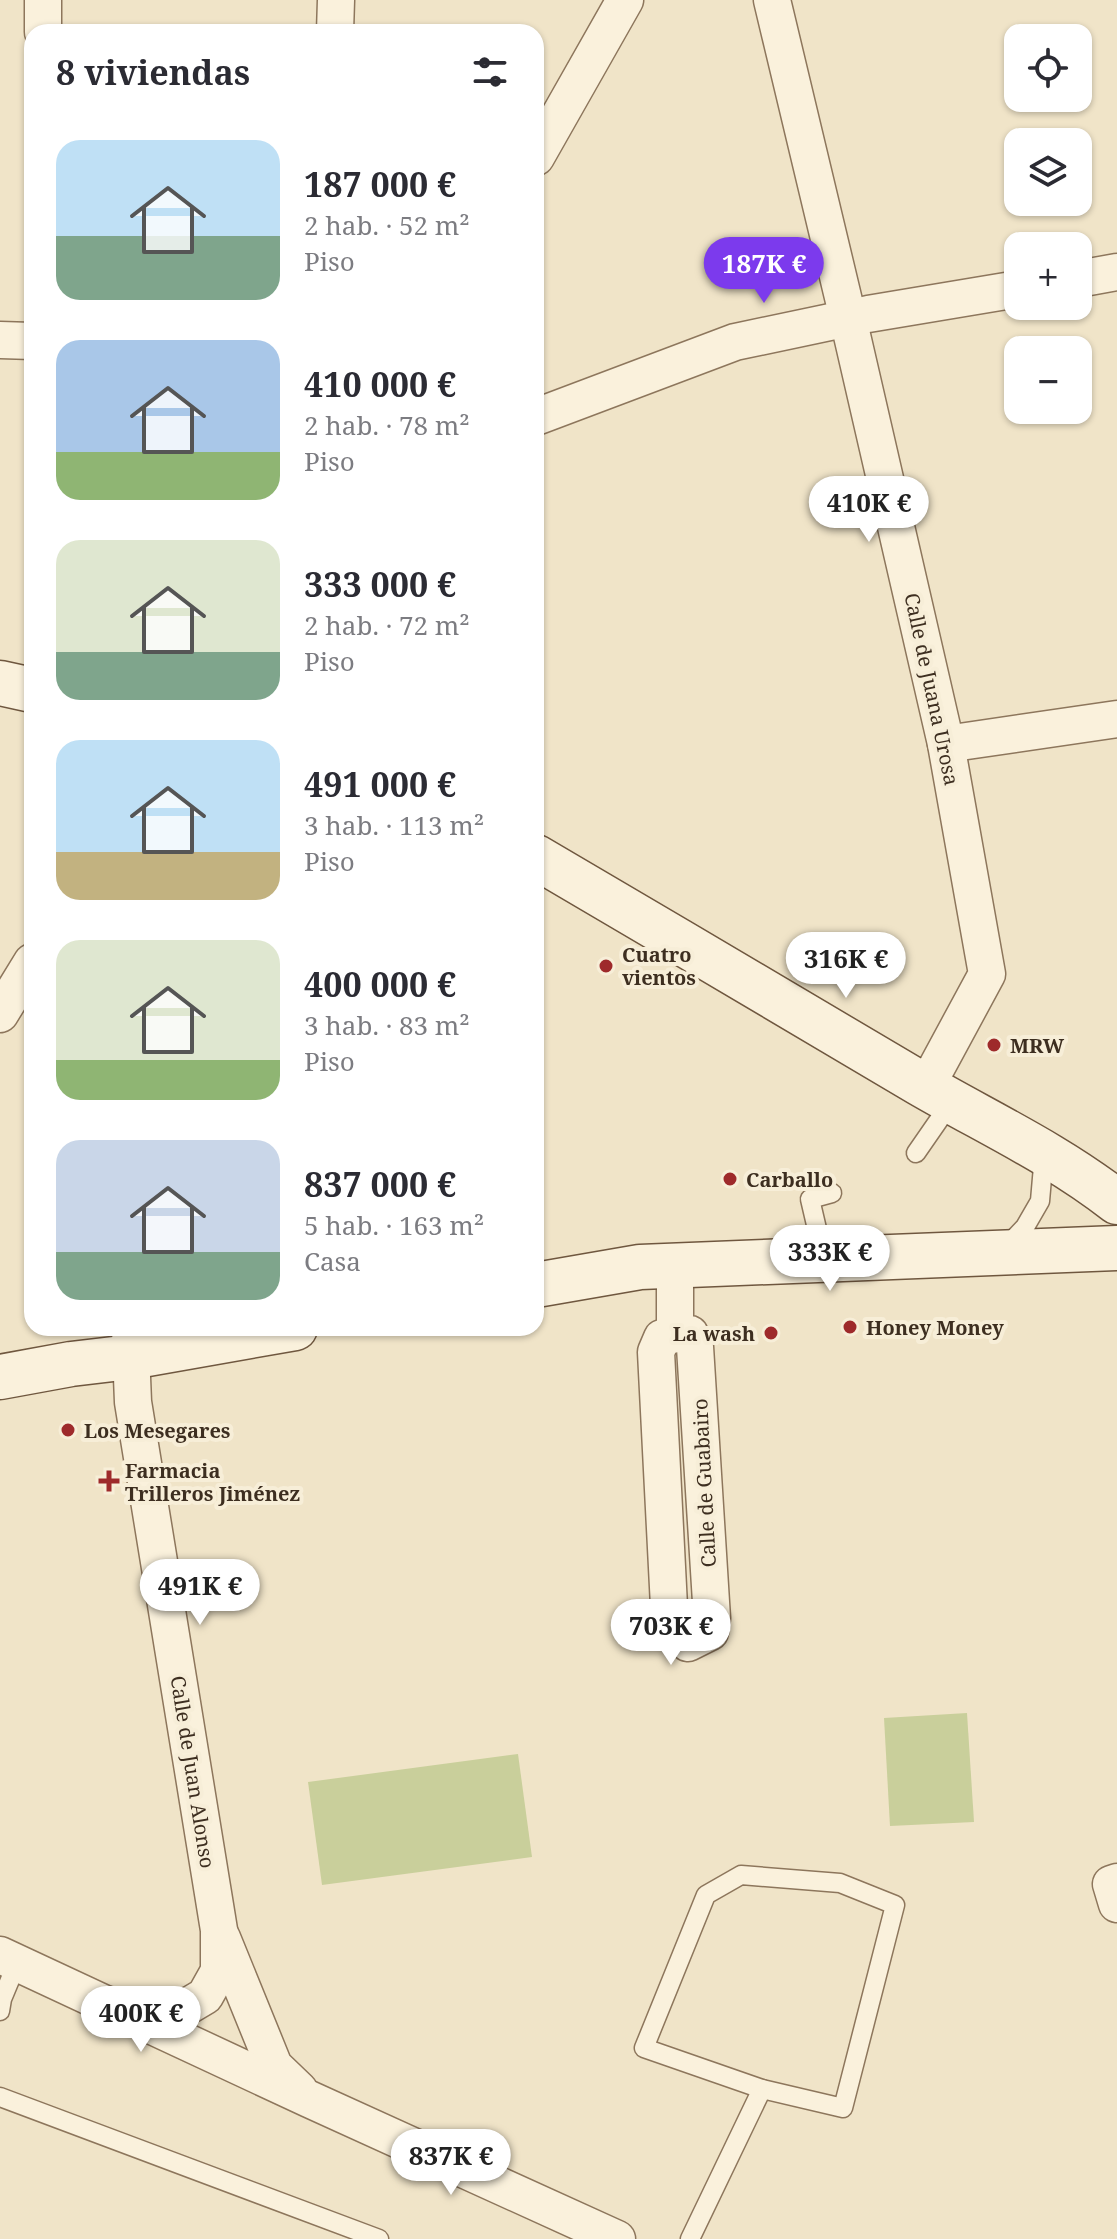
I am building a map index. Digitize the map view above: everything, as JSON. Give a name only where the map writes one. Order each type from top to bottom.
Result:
[{"type":"street","points":[[43,0],[43,24]]},
{"type":"street","points":[[335,24],[336,0]]},
{"type":"street","points":[[544,143],[625,0]]},
{"type":"street","name":"Calle de Juana Urosa","points":[[772,0],[946,744],[987,974],[939,1094]]},
{"type":"street","points":[[1092,276],[1117,272]]},
{"type":"street","points":[[544,414],[735,342],[848,318],[1004,291]]},
{"type":"street","points":[[0,340],[24,341]]},
{"type":"street","points":[[0,683],[24,688]]},
{"type":"street","points":[[946,744],[1117,719]]},
{"type":"street","points":[[544,862],[939,1094],[1044,1152],[1117,1202]]},
{"type":"street","points":[[0,1014],[18,977]]},
{"type":"street","points":[[544,1284],[640,1267],[1117,1248]]},
{"type":"street","points":[[675,1265],[675,1334]]},
{"type":"street","name":"Calle de Guabairo","points":[[675,1334],[690,1334],[695,1347],[712,1618],[710,1632],[688,1643],[670,1626],[656,1352],[662,1338],[675,1334]]},
{"type":"street","points":[[0,1377],[71,1364],[130,1343],[207,1336]]},
{"type":"street","name":"Calle de Juan Alonso","points":[[107,2005],[178,2012],[205,1996],[219,1971],[219,1930],[133,1402],[130,1343]]},
{"type":"street","points":[[1117,1882],[1111,1884],[1117,1904]]},
{"type":"street","name":"Calle de Juan Alonso","points":[[219,1930],[274,2066],[309,2099]]},
{"type":"street","points":[[9,1959],[605,2237]]},
{"type":"lane","points":[[916,1153],[939,1094]]},
{"type":"lane","points":[[1000,1254],[1025,1227],[1040,1201],[1044,1152]]},
{"type":"lane","points":[[824,1259],[810,1199],[832,1193]]},
{"type":"lane","points":[[741,1875],[840,1883],[895,1905],[843,2108],[762,2089],[644,2048],[706,1895],[741,1875]]},
{"type":"lane","points":[[0,2011],[9,1959]]},
{"type":"lane","points":[[690,2239],[762,2089]]},
{"type":"lane","points":[[0,2097],[379,2239]]},
{"type":"green space","points":[[967,1713],[974,1822],[890,1826],[884,1718]]},
{"type":"green space","points":[[518,1754],[532,1857],[322,1885],[308,1782]]},
{"type":"place","name":"Cuatro vientos","points":[[606,966]]},
{"type":"place","name":"MRW","points":[[994,1045]]},
{"type":"place","name":"Carballo","points":[[730,1179]]},
{"type":"place","name":"Honey Money","points":[[850,1327]]},
{"type":"place","name":"La wash","points":[[771,1333]]},
{"type":"place","name":"Los Mesegares","points":[[68,1430]]},
{"type":"place","name":"Farmacia Trilleros Jiménez","points":[[109,1481]]}]
